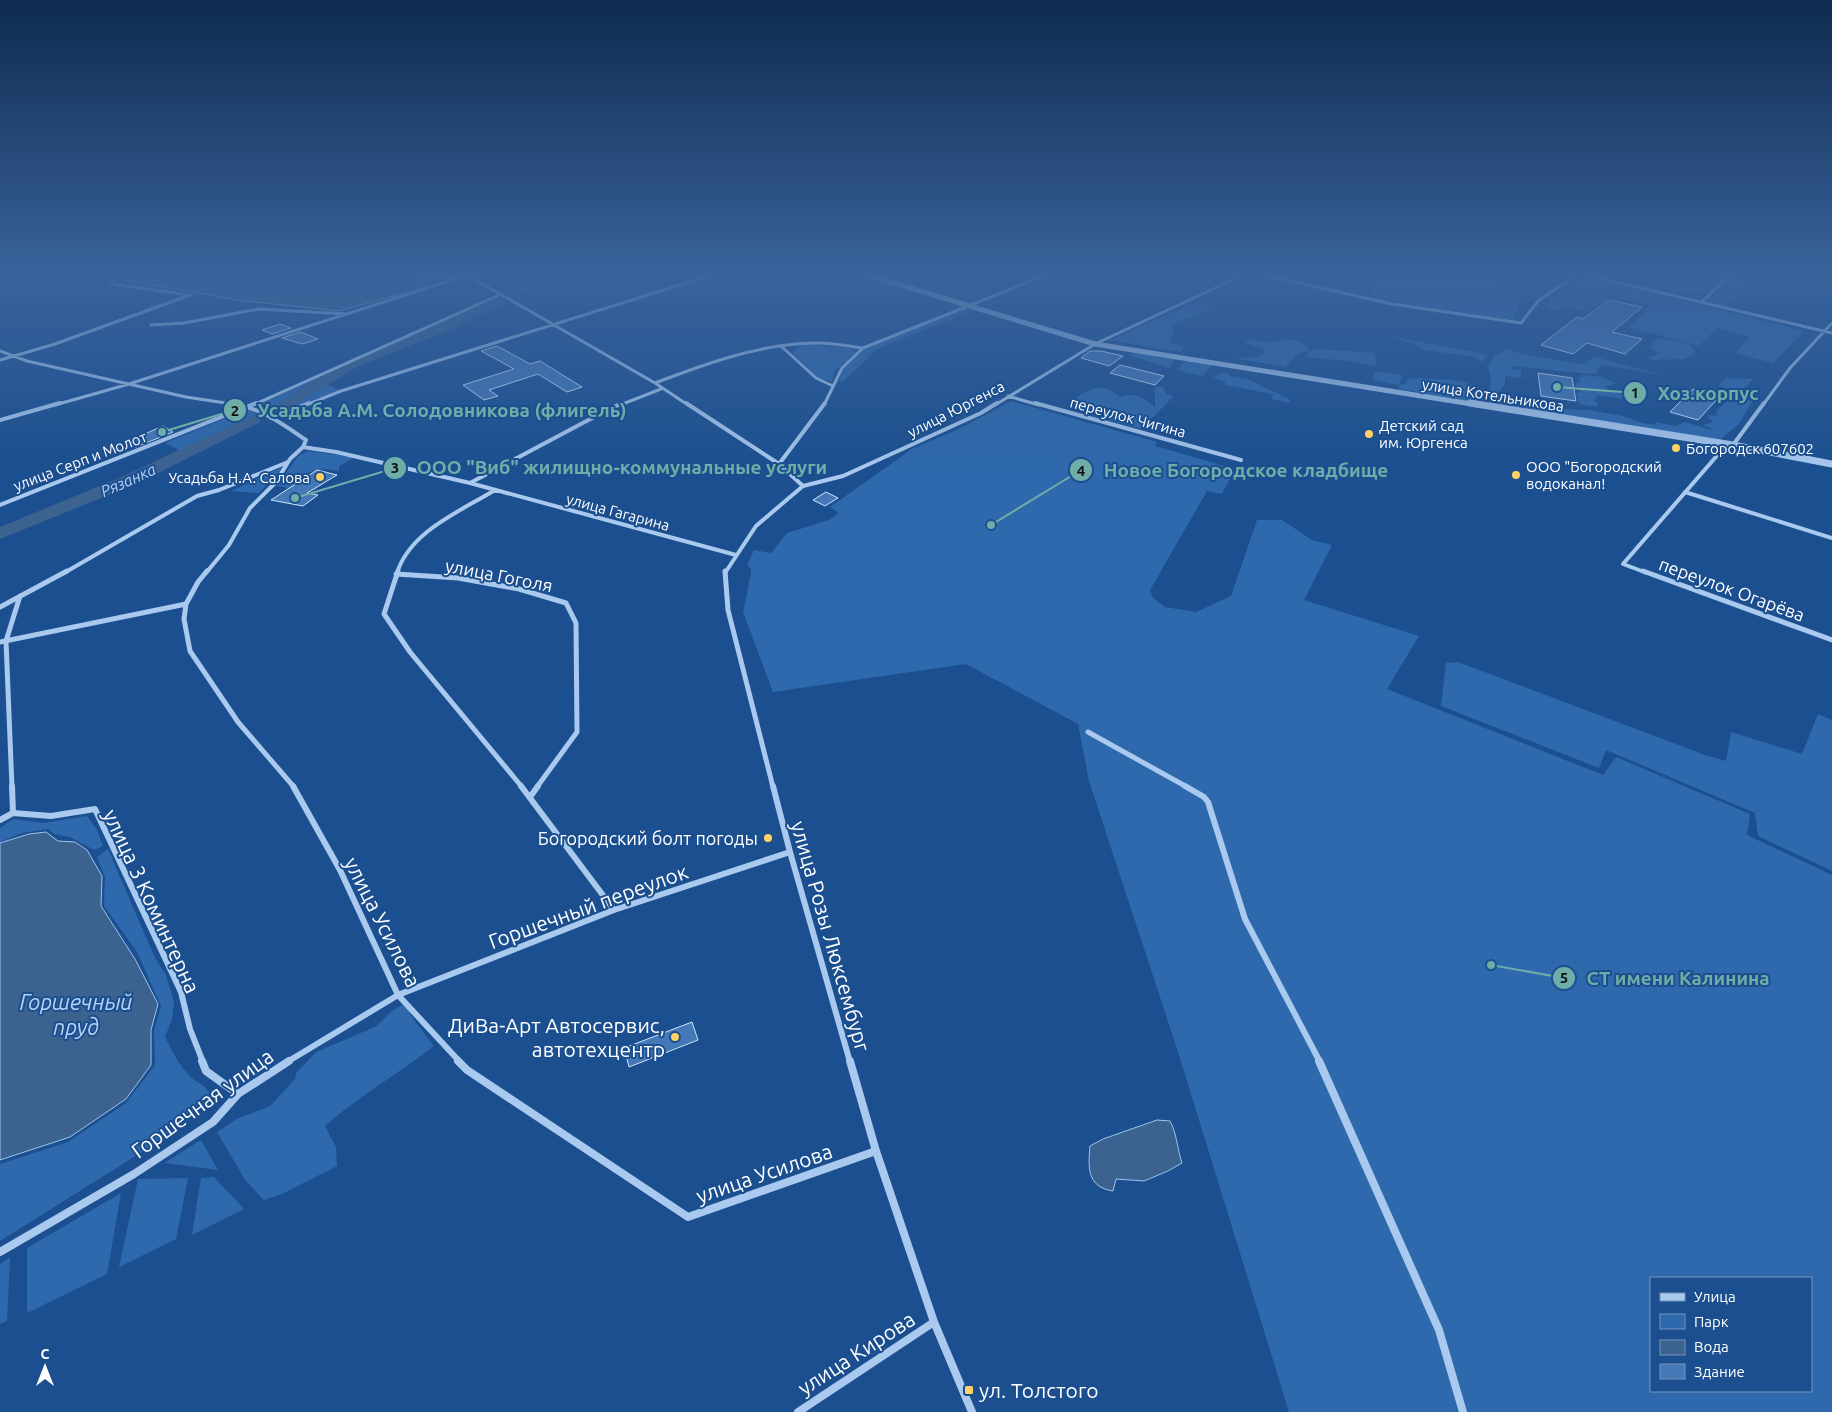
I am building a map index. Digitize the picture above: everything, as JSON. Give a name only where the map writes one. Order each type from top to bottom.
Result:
[{"type":"street","points":[[0,360],[69,339]]},
{"type":"street","points":[[0,420],[130,384],[272,339]]},
{"type":"street","name":"улица Серп и Молот","points":[[0,505],[224,418],[400,339]]},
{"type":"street","points":[[271,418],[341,391],[504,339]]},
{"type":"street","points":[[577,339],[655,383],[661,389],[779,464],[803,486]]},
{"type":"street","points":[[779,464],[826,402],[842,368],[863,348],[885,339]]},
{"type":"street","name":"улица Котельникова","points":[[1078,339],[1095,344],[1733,445],[1832,464]]},
{"type":"street","name":"улица Юргенса","points":[[803,486],[843,476],[981,413],[1106,339]]},
{"type":"street","points":[[1818,339],[1790,368],[1733,445],[1721,450],[1685,492],[1832,538]]},
{"type":"street","points":[[655,383],[723,360],[781,346],[808,343],[863,348]]},
{"type":"street","points":[[781,346],[816,378],[834,386]]},
{"type":"street","points":[[0,352],[27,361],[130,384],[186,396],[249,406],[306,440],[303,446]]},
{"type":"street","points":[[470,483],[611,408],[661,389]]},
{"type":"street","name":"переулок Чигина","points":[[1008,396],[1241,460]]},
{"type":"street","name":"улица Гагарина","points":[[303,446],[470,483],[736,555]]},
{"type":"street","name":"улица Усилова","points":[[303,446],[288,462],[276,482],[250,508],[229,545],[198,582],[186,604],[184,619],[190,651],[238,722],[293,786],[340,870],[398,995],[467,1070],[688,1217],[876,1151]]},
{"type":"street","points":[[0,606],[101,552],[197,496],[220,490],[288,462]]},
{"type":"street","name":"улица Розы Люксембург","points":[[803,486],[756,526],[725,572],[728,610],[790,852],[876,1151],[934,1322],[972,1412]]},
{"type":"street","points":[[495,490],[448,518],[415,542],[396,574],[384,614],[388,623],[410,652],[530,796],[614,910]]},
{"type":"street","name":"переулок Огарёва","points":[[1685,492],[1623,564],[1832,640]]},
{"type":"street","name":"улица Гоголя","points":[[396,574],[458,578],[519,589],[566,602],[576,623],[577,732],[530,796]]},
{"type":"street","points":[[0,820],[14,813],[3,642],[20,596]]},
{"type":"street","points":[[3,642],[186,604]]},
{"type":"street","points":[[1088,732],[1204,796],[1208,802],[1245,919],[1327,1075],[1435,1321],[1463,1412]]},
{"type":"street","name":"улица 3 Коминтерна","points":[[14,813],[51,816],[95,809],[181,992],[190,1029],[206,1071],[238,1094]]},
{"type":"street","name":"Горшечный переулок","points":[[398,995],[614,910],[790,852]]},
{"type":"street","name":"Горшечная улица","points":[[0,1252],[134,1174],[213,1122],[238,1094],[302,1052],[398,995]]},
{"type":"street","name":"улица Кирова","points":[[798,1412],[934,1322]]},
{"type":"green space","points":[[404,339],[415,339],[382,352],[323,382],[340,390],[279,412],[275,412],[268,406],[258,405]]},
{"type":"green space","points":[[886,339],[902,339],[879,348],[842,382],[839,381],[844,368],[866,347]]},
{"type":"green space","points":[[1170,339],[1169,342],[1184,347],[1181,352],[1110,340]]},
{"type":"green space","points":[[1249,339],[1265,342],[1289,340],[1300,342],[1311,351],[1298,353],[1285,367],[1233,358],[1255,357],[1265,354],[1265,349],[1245,343]]},
{"type":"green space","points":[[1398,339],[1488,355],[1481,362],[1475,357],[1425,350]]},
{"type":"green space","points":[[1659,339],[1664,339],[1688,344],[1694,348],[1695,353],[1684,359],[1651,360],[1648,358],[1659,353],[1651,349],[1652,343]]},
{"type":"green space","points":[[1673,339],[1706,339],[1699,346]]},
{"type":"green space","points":[[1748,339],[1796,339],[1773,363],[1735,353]]},
{"type":"green space","points":[[804,344],[851,348],[856,353],[834,371],[832,382],[818,377],[793,354],[797,348]]},
{"type":"green space","points":[[1315,349],[1374,353],[1377,367],[1349,361],[1305,357]]},
{"type":"green space","points":[[1509,349],[1519,353],[1581,364],[1595,357],[1663,375],[1603,365],[1597,368],[1597,373],[1590,374],[1512,366],[1512,369],[1521,370],[1521,378],[1505,376],[1505,384],[1497,393],[1503,400],[1555,409],[1588,410],[1623,416],[1642,423],[1656,425],[1655,422],[1675,426],[1685,422],[1715,431],[1703,425],[1714,422],[1709,419],[1708,415],[1717,416],[1716,411],[1729,400],[1753,400],[1739,424],[1718,441],[1489,404],[1491,377],[1488,365],[1493,359],[1492,356]]},
{"type":"green space","points":[[1134,352],[1175,358],[1175,360],[1170,368],[1131,356]]},
{"type":"green space","points":[[1187,360],[1213,364],[1203,376],[1176,370]]},
{"type":"green space","points":[[1375,371],[1402,375],[1399,385],[1372,380]]},
{"type":"green space","points":[[1223,372],[1228,373],[1229,376],[1248,379],[1291,400],[1290,403],[1272,399],[1273,394],[1225,385],[1225,381],[1213,378]]},
{"type":"green space","points":[[1582,375],[1608,379],[1616,384],[1605,386],[1608,390],[1638,400],[1597,395],[1596,399],[1593,400],[1598,403],[1597,407],[1579,404],[1577,393],[1582,392],[1577,389],[1576,383],[1581,381],[1577,378],[1582,377]]},
{"type":"green space","points":[[1419,378],[1462,382],[1470,384],[1482,393],[1479,401],[1468,401],[1399,389],[1398,386],[1406,383],[1408,379]]},
{"type":"green space","points":[[1726,378],[1754,379],[1740,392],[1718,386]]},
{"type":"green space","points":[[1155,387],[1163,387],[1166,394],[1174,396],[1141,429],[1105,419],[1110,414],[1107,411],[1072,402],[1089,390],[1101,388],[1108,389],[1120,397],[1139,396],[1155,407]]},
{"type":"green space","points":[[1011,401],[1157,442],[1155,446],[1235,469],[1222,494],[1207,491],[1150,590],[1153,598],[1165,607],[1196,612],[1231,596],[1257,520],[1282,520],[1312,540],[1332,545],[1304,600],[1419,636],[1387,689],[1603,775],[1616,757],[1750,814],[1747,835],[1832,875],[1832,1412],[1289,1412],[1179,1055],[1089,781],[1078,724],[966,664],[773,692],[743,612],[751,573],[751,568],[747,565],[754,550],[771,553],[787,533],[829,520],[839,513],[830,507],[912,449],[961,428]]},
{"type":"green space","points":[[251,408],[257,414],[248,421],[174,457],[163,468],[0,539],[0,529],[131,474],[179,450],[165,443]]},
{"type":"green space","points":[[309,451],[351,457],[352,459],[339,466],[339,471],[314,470],[309,472],[302,480],[321,485],[315,490],[304,491],[277,486],[298,456]]},
{"type":"green space","points":[[285,466],[259,493],[231,491]]},
{"type":"green space","points":[[1458,662],[1705,755],[1726,761],[1731,732],[1802,754],[1818,714],[1832,720],[1832,871],[1758,836],[1755,813],[1606,750],[1599,768],[1441,706],[1446,663]]},
{"type":"green space","points":[[87,816],[97,830],[103,846],[94,850],[70,837],[54,834],[48,829],[22,833],[0,842],[0,828],[13,819],[44,823]]},
{"type":"green space","points":[[108,849],[155,958],[166,975],[174,1002],[172,1019],[165,1037],[181,1065],[192,1078],[207,1089],[212,1100],[169,1135],[0,1241],[0,1164],[68,1142],[126,1103],[155,1065],[154,1031],[161,1006],[137,952],[104,906],[105,877],[97,857]]},
{"type":"green space","points":[[405,1004],[413,1019],[434,1046],[351,1105],[325,1126],[336,1147],[337,1166],[282,1194],[264,1200],[245,1180],[217,1132],[237,1119],[270,1106],[295,1079],[296,1073],[316,1052],[377,1026],[393,1010]]},
{"type":"green space","points":[[201,1140],[218,1170],[164,1163]]},
{"type":"green space","points":[[214,1177],[244,1209],[192,1235],[201,1178]]},
{"type":"green space","points":[[188,1178],[176,1239],[119,1267],[138,1179]]},
{"type":"green space","points":[[121,1193],[107,1274],[27,1313],[27,1248]]},
{"type":"green space","points":[[10,1257],[7,1321],[0,1324],[0,1264]]},
{"type":"water","name":"Горшечный пруд","points":[[46,832],[58,841],[75,842],[87,850],[102,876],[101,906],[135,959],[158,1004],[151,1030],[151,1065],[126,1099],[70,1137],[0,1160],[0,843],[29,834]]},
{"type":"water","points":[[1157,1120],[1170,1121],[1182,1163],[1144,1181],[1116,1179],[1113,1191],[1098,1185],[1091,1175],[1089,1162],[1090,1146],[1103,1139]]},
{"type":"building","points":[[285,339],[318,339],[302,344]]},
{"type":"building","points":[[1549,339],[1642,339],[1625,354],[1587,343],[1573,354],[1541,345]]},
{"type":"building","points":[[497,346],[530,364],[540,361],[582,387],[567,392],[538,374],[489,390],[498,396],[484,400],[463,385],[514,369],[481,351]]},
{"type":"building","points":[[1090,351],[1101,351],[1123,356],[1109,366],[1081,358]]},
{"type":"building","points":[[1120,365],[1164,376],[1155,385],[1110,373]]},
{"type":"building","points":[[1538,373],[1572,378],[1576,401],[1541,396]]},
{"type":"building","points":[[1693,389],[1720,396],[1698,420],[1670,412]]},
{"type":"building","points":[[163,426],[173,432],[136,447],[126,442]]},
{"type":"building","points":[[317,470],[337,475],[307,493],[318,495],[303,506],[271,500]]},
{"type":"building","points":[[826,492],[838,498],[825,506],[813,500]]},
{"type":"building","points":[[692,1022],[698,1040],[629,1067],[624,1048]]},
{"type":"waterway","name":"Рязанка","points":[[281,407],[352,364],[414,339]]},
{"type":"waterway","name":"Рязанка","points":[[0,534],[130,480],[253,420]]},
{"type":"place","name":"Хоз.корпус","points":[[1557,387]]},
{"type":"place","name":"Усадьба А.М. Солодовникова (флигель)","points":[[162,432]]},
{"type":"place","name":"Детский сад им. Юргенса","points":[[1369,434]]},
{"type":"place","name":"Богородск 607602","points":[[1676,448]]},
{"type":"place","name":"ООО \"Богородский водоканал!","points":[[1516,475]]},
{"type":"place","name":"Усадьба Н.А. Салова","points":[[320,477]]},
{"type":"place","name":"ООО \"Виб\" жилищно-коммунальные услуги","points":[[295,498]]},
{"type":"place","name":"Новое Богородское кладбище","points":[[991,525]]},
{"type":"place","name":"Богородский болт погоды","points":[[768,838]]},
{"type":"place","name":"СТ имени Калинина","points":[[1491,965]]},
{"type":"place","name":"ДиВа-Арт Автосервис, автотехцентр","points":[[675,1037]]},
{"type":"place","name":"ул. Толстого","points":[[969,1390]]}]
